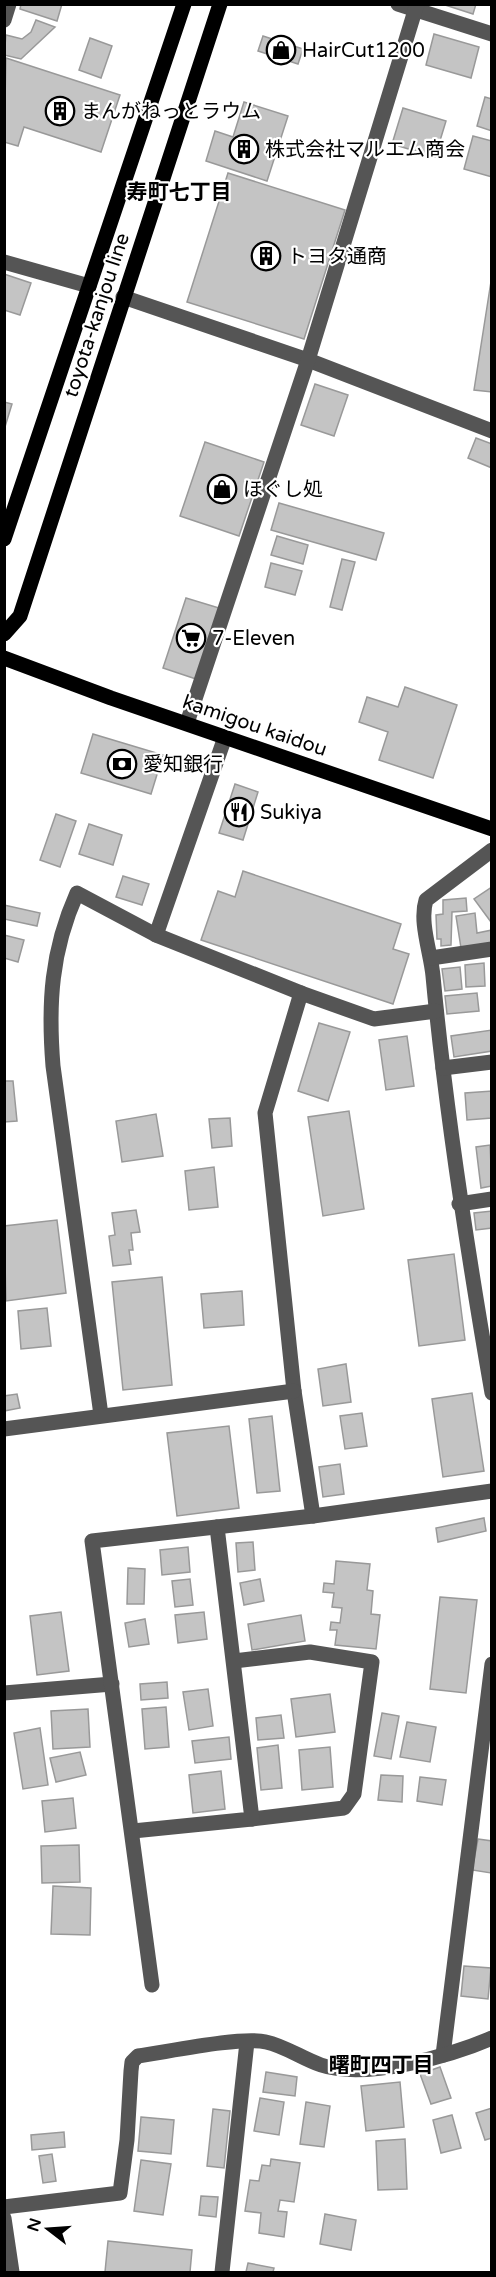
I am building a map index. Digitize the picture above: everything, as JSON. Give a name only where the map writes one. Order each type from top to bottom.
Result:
[{"type":"main road","name":"toyota-kanjou line","points":[[4,539],[184,4]]},
{"type":"main road","name":"toyota-kanjou line","points":[[4,634],[20,616],[220,4]]},
{"type":"main road","name":"kamigou kaidou","points":[[4,658],[492,829]]},
{"type":"street","points":[[4,20],[9,4]]},
{"type":"street","points":[[398,4],[416,7],[492,34]]},
{"type":"street","points":[[187,723],[309,360],[416,7]]},
{"type":"street","points":[[4,262],[89,286]]},
{"type":"street","points":[[123,297],[309,360],[492,431]]},
{"type":"street","points":[[156,935],[225,737]]},
{"type":"street","points":[[492,850],[426,900],[423,910],[431,958],[459,1204],[492,1394]]},
{"type":"street","points":[[101,1415],[52,1066],[49,1014],[65,919],[77,893],[156,935],[301,993],[374,1019],[436,1011]]},
{"type":"street","points":[[431,958],[492,948]]},
{"type":"street","points":[[301,993],[265,1113],[294,1391],[313,1516]]},
{"type":"street","points":[[443,1068],[492,1062]]},
{"type":"street","points":[[459,1204],[492,1199]]},
{"type":"street","points":[[4,1429],[294,1391]]},
{"type":"street","points":[[152,1985],[92,1541],[313,1516],[492,1491]]},
{"type":"street","points":[[218,1527],[252,1819]]},
{"type":"street","points":[[133,1831],[344,1808],[354,1794],[372,1662],[310,1652],[234,1661]]},
{"type":"street","points":[[443,2055],[492,1664]]},
{"type":"street","points":[[4,1693],[112,1684]]},
{"type":"street","points":[[4,2207],[120,2193],[127,2140],[132,2062],[138,2056],[266,2041],[323,2066],[355,2069],[400,2065],[443,2055],[492,2038]]},
{"type":"street","points":[[222,2272],[247,2042]]},
{"type":"street","points":[[4,2218],[12,2272]]},
{"type":"building","points":[[21,4],[62,4],[57,21],[20,9]]},
{"type":"building","points":[[442,4],[476,4],[473,14]]},
{"type":"building","points":[[36,20],[55,27],[21,59],[4,55],[6,35],[22,39],[31,32]]},
{"type":"building","points":[[434,34],[479,47],[471,78],[426,65]]},
{"type":"building","name":"HairCut1200","points":[[263,36],[303,49],[298,64],[258,51]]},
{"type":"building","points":[[90,38],[112,46],[101,78],[79,70]]},
{"type":"building","name":"まんがねっとラウム","points":[[6,58],[120,95],[101,152],[24,127],[18,146],[4,142]]},
{"type":"building","points":[[485,97],[492,99],[492,131],[477,126]]},
{"type":"building","name":"株式会社マルエム商会","points":[[244,102],[288,116],[267,181],[206,161],[215,131],[233,137]]},
{"type":"building","points":[[403,108],[446,121],[435,157],[392,144]]},
{"type":"building","points":[[473,136],[492,141],[492,177],[464,169]]},
{"type":"building","name":"トヨタ通商","points":[[228,173],[345,210],[304,339],[187,302]]},
{"type":"building","points":[[4,274],[31,283],[20,315],[4,310]]},
{"type":"building","points":[[492,275],[492,392],[474,390]]},
{"type":"building","points":[[315,384],[348,395],[334,436],[301,425]]},
{"type":"building","points":[[4,402],[12,404],[4,430]]},
{"type":"building","points":[[476,438],[492,444],[492,468],[468,458]]},
{"type":"building","name":"ほぐし処","points":[[205,442],[264,462],[239,536],[180,516]]},
{"type":"building","points":[[279,503],[384,533],[376,560],[271,530]]},
{"type":"building","points":[[277,536],[308,545],[303,564],[271,555]]},
{"type":"building","points":[[342,559],[355,562],[342,610],[330,607]]},
{"type":"building","points":[[271,563],[302,571],[295,595],[265,587]]},
{"type":"building","name":"7-Eleven","points":[[186,598],[219,608],[196,679],[163,668]]},
{"type":"building","points":[[405,687],[457,705],[433,778],[379,760],[388,732],[359,722],[367,697],[398,707]]},
{"type":"building","name":"愛知銀行","points":[[93,734],[163,755],[151,794],[81,773]]},
{"type":"building","name":"Sukiya","points":[[235,784],[258,792],[243,840],[219,833]]},
{"type":"building","points":[[56,814],[76,821],[60,867],[40,860]]},
{"type":"building","points":[[89,824],[122,835],[113,865],[79,854]]},
{"type":"building","points":[[243,871],[401,924],[393,949],[409,954],[393,1004],[201,940],[218,891],[235,897]]},
{"type":"building","points":[[123,876],[149,884],[142,905],[116,897]]},
{"type":"building","points":[[492,887],[492,921],[491,922],[474,899]]},
{"type":"building","points":[[466,898],[467,911],[452,912],[451,945],[441,946],[441,939],[437,939],[436,915],[443,914],[443,900]]},
{"type":"building","points":[[4,905],[40,913],[37,926],[4,919]]},
{"type":"building","points":[[475,913],[477,933],[492,930],[492,944],[461,948],[456,916]]},
{"type":"building","points":[[4,935],[24,940],[18,962],[4,958]]},
{"type":"building","points":[[484,963],[485,986],[466,987],[465,965]]},
{"type":"building","points":[[460,967],[462,989],[445,991],[442,969]]},
{"type":"building","points":[[477,993],[479,1011],[447,1014],[445,996]]},
{"type":"building","points":[[319,1023],[350,1032],[328,1101],[298,1091]]},
{"type":"building","points":[[492,1030],[492,1051],[454,1057],[451,1036]]},
{"type":"building","points":[[407,1036],[414,1086],[386,1090],[379,1040]]},
{"type":"building","points":[[4,1081],[13,1081],[17,1121],[4,1122]]},
{"type":"building","points":[[492,1091],[492,1118],[467,1120],[465,1093]]},
{"type":"building","points":[[349,1111],[364,1209],[323,1216],[308,1117]]},
{"type":"building","points":[[156,1114],[163,1156],[122,1162],[116,1121]]},
{"type":"building","points":[[230,1118],[232,1146],[212,1148],[209,1119]]},
{"type":"building","points":[[490,1145],[492,1186],[481,1188],[476,1147]]},
{"type":"building","points":[[214,1167],[218,1207],[189,1210],[185,1171]]},
{"type":"building","points":[[136,1210],[140,1232],[131,1233],[133,1250],[129,1250],[131,1264],[113,1266],[109,1236],[115,1235],[112,1213]]},
{"type":"building","points":[[492,1211],[492,1228],[476,1230],[474,1213]]},
{"type":"building","points":[[57,1220],[66,1293],[6,1301],[4,1226]]},
{"type":"building","points":[[454,1254],[465,1340],[419,1346],[408,1260]]},
{"type":"building","points":[[162,1277],[172,1385],[123,1390],[112,1282]]},
{"type":"building","points":[[242,1291],[244,1325],[204,1328],[201,1294]]},
{"type":"building","points":[[47,1308],[51,1346],[21,1349],[18,1311]]},
{"type":"building","points":[[346,1364],[351,1402],[323,1406],[318,1369]]},
{"type":"building","points":[[472,1393],[484,1471],[443,1477],[432,1399]]},
{"type":"building","points":[[17,1394],[20,1408],[4,1411],[4,1396]]},
{"type":"building","points":[[362,1413],[367,1446],[345,1449],[340,1416]]},
{"type":"building","points":[[272,1416],[280,1491],[257,1493],[249,1419]]},
{"type":"building","points":[[229,1426],[239,1508],[177,1516],[167,1433]]},
{"type":"building","points":[[340,1464],[344,1494],[323,1497],[319,1467]]},
{"type":"building","points":[[484,1518],[486,1531],[438,1542],[436,1528]]},
{"type":"building","points":[[253,1542],[255,1570],[238,1572],[236,1543]]},
{"type":"building","points":[[188,1547],[190,1572],[162,1575],[160,1550]]},
{"type":"building","points":[[336,1561],[370,1564],[367,1590],[373,1591],[371,1614],[380,1615],[376,1649],[335,1645],[337,1630],[330,1630],[331,1622],[340,1623],[342,1608],[332,1607],[334,1593],[323,1592],[324,1583],[334,1584]]},
{"type":"building","points":[[128,1568],[145,1569],[144,1604],[127,1604]]},
{"type":"building","points":[[190,1579],[193,1605],[175,1607],[172,1581]]},
{"type":"building","points":[[260,1579],[264,1601],[244,1605],[240,1583]]},
{"type":"building","points":[[440,1597],[477,1600],[466,1693],[430,1689]]},
{"type":"building","points":[[61,1612],[69,1671],[37,1675],[30,1616]]},
{"type":"building","points":[[204,1612],[207,1639],[178,1643],[175,1615]]},
{"type":"building","points":[[301,1615],[305,1641],[252,1650],[248,1624]]},
{"type":"building","points":[[145,1619],[149,1644],[129,1647],[125,1623]]},
{"type":"building","points":[[167,1682],[168,1698],[141,1700],[140,1684]]},
{"type":"building","points":[[208,1689],[213,1726],[189,1730],[183,1692]]},
{"type":"building","points":[[330,1694],[335,1732],[296,1737],[291,1699]]},
{"type":"building","points":[[166,1707],[169,1747],[145,1749],[142,1709]]},
{"type":"building","points":[[88,1709],[90,1747],[53,1749],[51,1711]]},
{"type":"building","points":[[382,1713],[399,1716],[391,1759],[374,1756]]},
{"type":"building","points":[[281,1715],[284,1738],[258,1740],[256,1718]]},
{"type":"building","points":[[407,1722],[436,1727],[430,1762],[400,1757]]},
{"type":"building","points":[[40,1728],[48,1785],[23,1789],[14,1733]]},
{"type":"building","points":[[229,1737],[231,1759],[195,1763],[192,1741]]},
{"type":"building","points":[[278,1745],[282,1788],[261,1790],[257,1748]]},
{"type":"building","points":[[330,1747],[333,1787],[302,1790],[299,1750]]},
{"type":"building","points":[[80,1752],[86,1775],[56,1782],[50,1758]]},
{"type":"building","points":[[221,1771],[225,1809],[193,1813],[189,1775]]},
{"type":"building","points":[[381,1775],[403,1776],[402,1802],[378,1800]]},
{"type":"building","points":[[420,1777],[446,1780],[442,1805],[417,1801]]},
{"type":"building","points":[[73,1798],[76,1828],[45,1832],[42,1801]]},
{"type":"building","points":[[478,1839],[492,1841],[491,1873],[472,1870]]},
{"type":"building","points":[[79,1845],[80,1882],[42,1883],[41,1846]]},
{"type":"building","points":[[53,1886],[91,1888],[90,1935],[51,1934]]},
{"type":"building","points":[[464,1966],[491,1968],[488,1999],[461,1996]]},
{"type":"building","points":[[440,2067],[451,2098],[431,2104],[420,2074]]},
{"type":"building","points":[[266,2072],[297,2077],[295,2096],[263,2092]]},
{"type":"building","points":[[400,2082],[404,2127],[366,2131],[361,2086]]},
{"type":"building","points":[[260,2098],[284,2102],[279,2135],[254,2131]]},
{"type":"building","points":[[306,2102],[330,2106],[324,2147],[300,2144]]},
{"type":"building","points":[[492,2108],[492,2138],[485,2140],[476,2113]]},
{"type":"building","points":[[213,2109],[230,2111],[224,2168],[207,2166]]},
{"type":"building","points":[[452,2115],[461,2148],[441,2153],[433,2120]]},
{"type":"building","points":[[141,2117],[174,2120],[171,2154],[138,2151]]},
{"type":"building","points":[[64,2132],[65,2147],[32,2150],[31,2135]]},
{"type":"building","points":[[405,2139],[407,2189],[378,2190],[376,2141]]},
{"type":"building","points":[[52,2154],[56,2181],[43,2183],[39,2156]]},
{"type":"building","points":[[271,2159],[300,2163],[294,2202],[280,2200],[278,2211],[287,2212],[284,2237],[259,2233],[261,2213],[245,2211],[250,2180],[259,2181],[262,2165],[270,2166]]},
{"type":"building","points":[[141,2160],[171,2164],[163,2215],[134,2211]]},
{"type":"building","points":[[201,2196],[218,2197],[216,2217],[199,2215]]},
{"type":"building","points":[[325,2214],[356,2220],[351,2250],[320,2244]]},
{"type":"building","points":[[108,2241],[192,2250],[190,2272],[105,2272]]},
{"type":"building","points":[[248,2263],[274,2268],[273,2272],[246,2272]]},
{"type":"place","name":"HairCut1200","points":[[281,50]]},
{"type":"place","name":"まんがねっとラウム","points":[[60,111]]},
{"type":"place","name":"株式会社マルエム商会","points":[[244,149]]},
{"type":"place","name":"トヨタ通商","points":[[266,256]]},
{"type":"place","name":"ほぐし処","points":[[222,489]]},
{"type":"place","name":"7-Eleven","points":[[191,638]]},
{"type":"place","name":"愛知銀行","points":[[122,764]]},
{"type":"place","name":"Sukiya","points":[[239,812]]},
{"type":"district","name":"寿町七丁目","points":[[179,192]]},
{"type":"district","name":"曙町四丁目","points":[[381,2065]]}]
